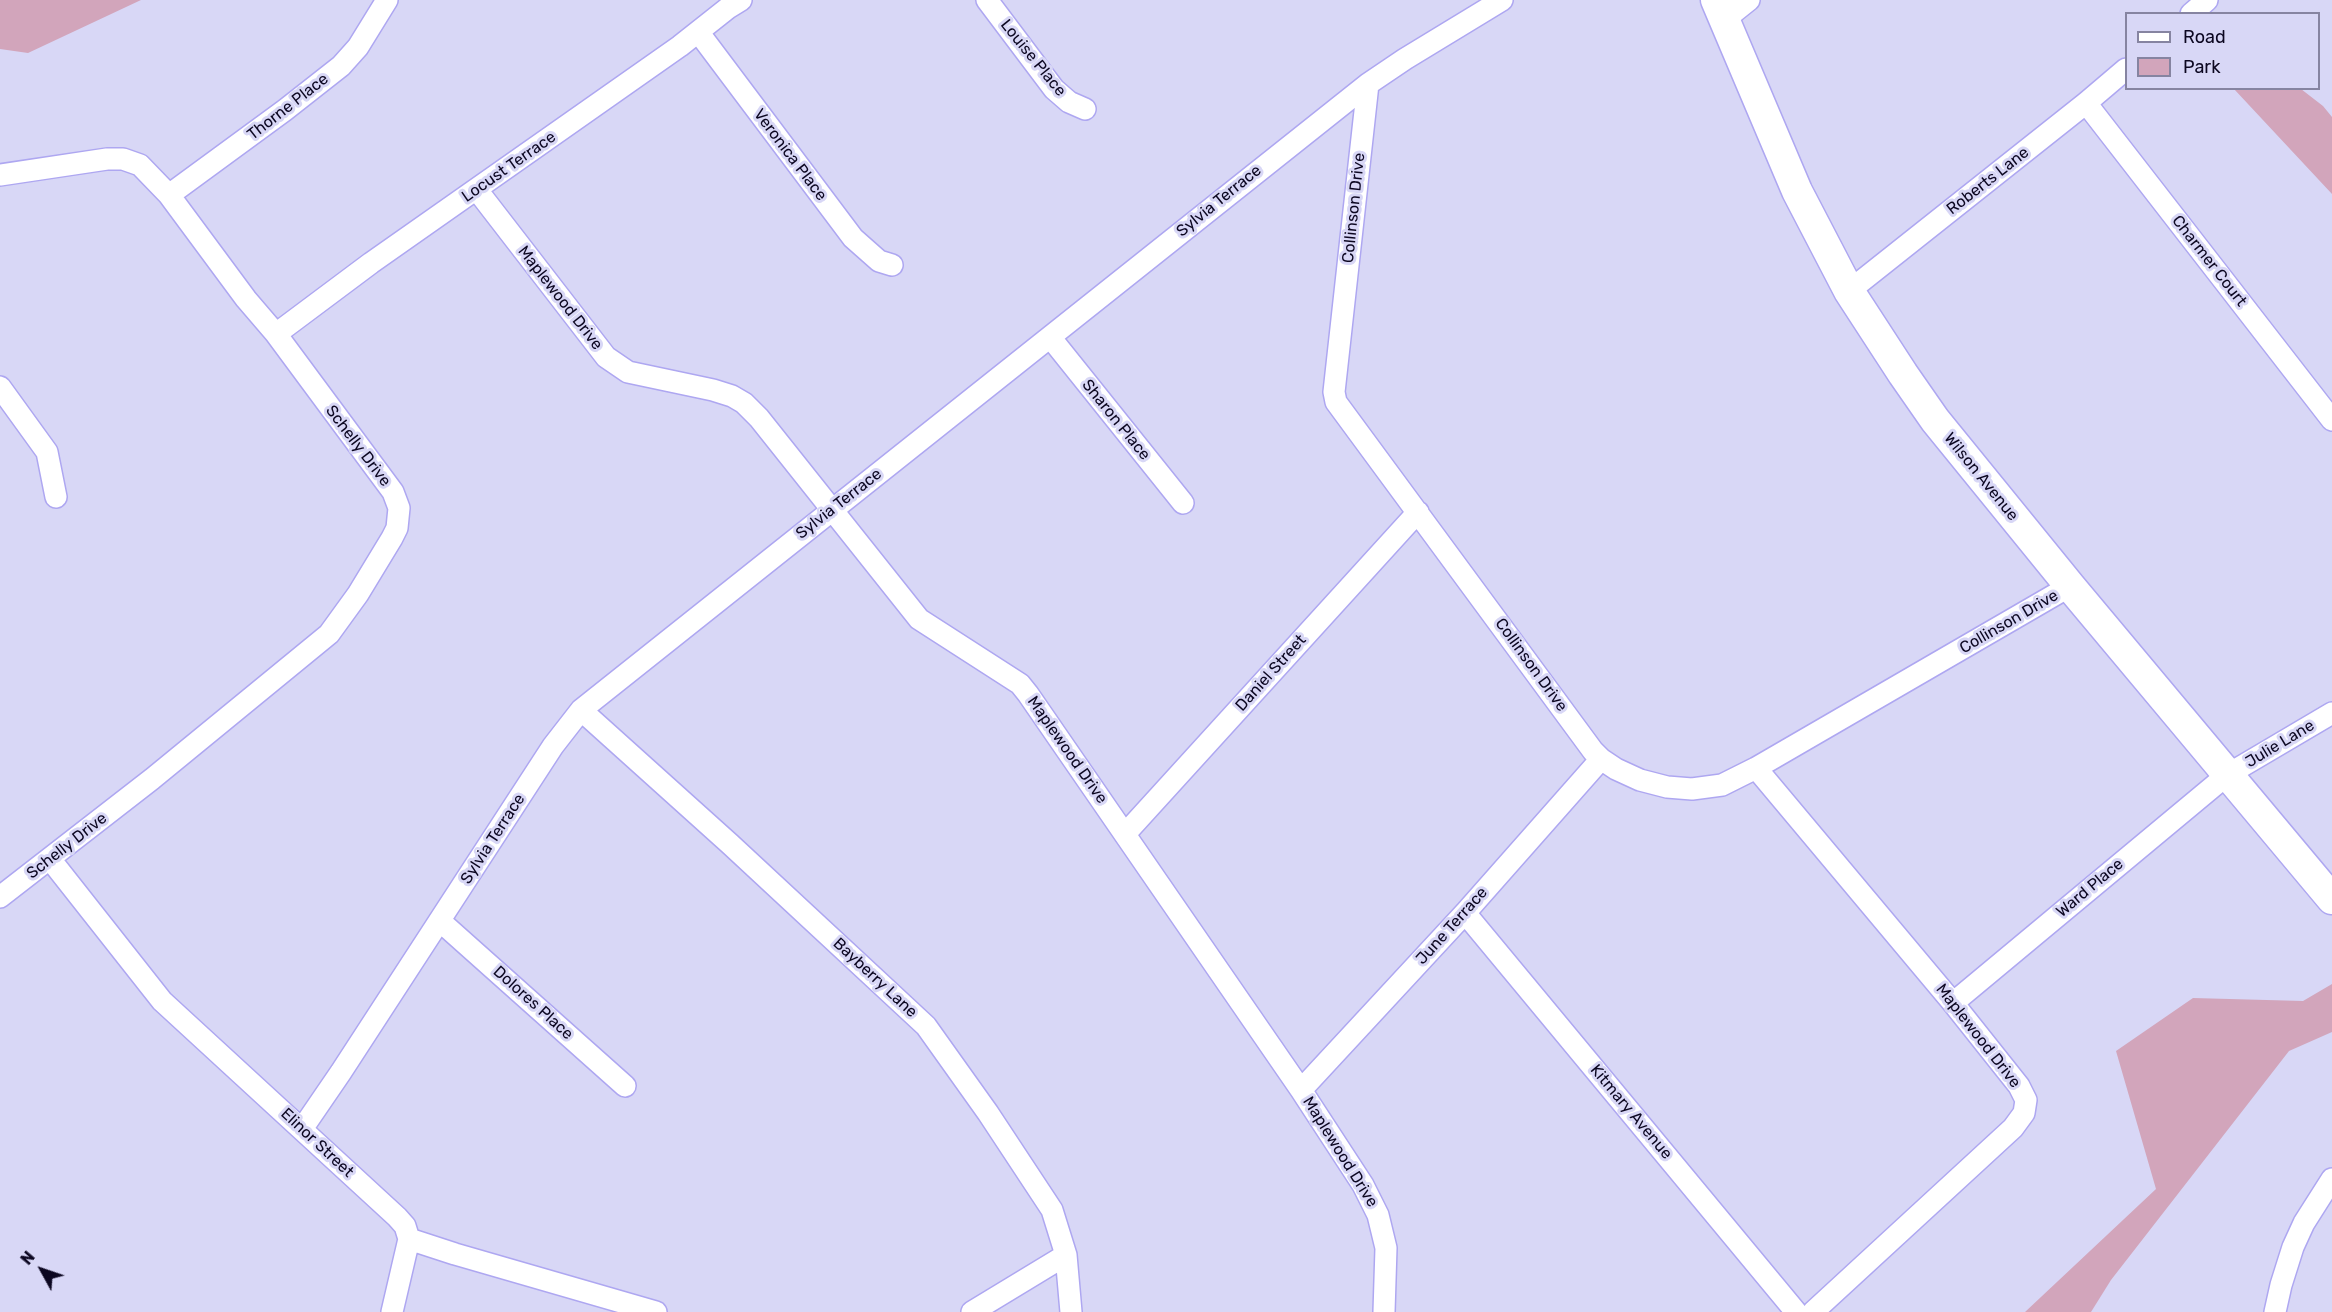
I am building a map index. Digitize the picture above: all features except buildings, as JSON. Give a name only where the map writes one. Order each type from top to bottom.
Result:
[{"type":"street","name":"Thorne Place","points":[[169,195],[341,66],[358,47],[387,0]]},
{"type":"street","name":"Louise Place","points":[[987,0],[1054,89],[1070,102],[1085,109]]},
{"type":"street","name":"Sylvia Terrace","points":[[302,1129],[553,746],[581,710],[1368,84],[1502,0]]},
{"type":"street","points":[[1720,10],[1749,0]]},
{"type":"street","points":[[2193,12],[2207,0]]},
{"type":"street","name":"Locust Terrace","points":[[276,334],[371,263],[699,33],[730,2]]},
{"type":"street","name":"Wilson Avenue","points":[[1720,10],[1797,191],[1849,291],[1935,420],[2070,586],[2332,899]]},
{"type":"street","name":"Veronica Place","points":[[699,33],[853,238],[879,261],[892,265]]},
{"type":"street","name":"Roberts Lane","points":[[1849,291],[2125,71]]},
{"type":"street","name":"Collinson Drive","points":[[1368,84],[1334,392],[1336,402],[1600,759],[1640,780],[1667,787],[1692,789],[1722,784],[1756,768],[2070,586]]},
{"type":"street","name":"Charmer Court","points":[[2086,103],[2332,420]]},
{"type":"street","name":"Schelly Drive","points":[[0,175],[107,159],[123,159],[140,165],[169,195],[246,299],[276,334],[393,492],[399,507],[397,528],[358,594],[329,634],[152,779],[0,897]]},
{"type":"street","name":"Maplewood Drive","points":[[477,190],[606,357],[628,372],[713,390],[744,403],[759,418],[919,619],[1020,684],[1301,1090],[1363,1185],[1378,1215],[1386,1248],[1384,1312]]},
{"type":"street","name":"Sharon Place","points":[[1050,337],[1183,503]]},
{"type":"street","points":[[0,387],[47,452],[56,497]]},
{"type":"street","name":"Daniel Street","points":[[1125,834],[1418,512]]},
{"type":"street","name":"Bayberry Lane","points":[[581,710],[730,844],[926,1026],[988,1113],[1052,1210],[1066,1255],[1071,1312]]},
{"type":"street","name":"Julie Lane","points":[[2227,775],[2332,713]]},
{"type":"street","name":"June Terrace","points":[[1301,1090],[1465,913],[1600,759]]},
{"type":"street","name":"Maplewood Drive","points":[[1756,768],[1953,1003],[2019,1086],[2026,1100],[2024,1113],[2013,1128],[1813,1312]]},
{"type":"street","name":"Ward Place","points":[[1953,1003],[2227,775]]},
{"type":"street","name":"Elinor Street","points":[[50,859],[162,1001],[398,1217],[405,1226],[409,1239]]},
{"type":"street","name":"Kitmary Avenue","points":[[1465,913],[1796,1312]]},
{"type":"street","name":"Dolores Place","points":[[440,921],[625,1086]]},
{"type":"street","points":[[2275,1312],[2293,1247],[2304,1223],[2332,1179]]},
{"type":"street","points":[[392,1312],[409,1239],[656,1312]]},
{"type":"street","points":[[972,1312],[1066,1255]]},
{"type":"green space","points":[[0,0],[141,0],[28,53],[0,49]]},
{"type":"green space","points":[[2235,90],[2302,90],[2323,106],[2332,117],[2332,194]]},
{"type":"green space","points":[[2332,984],[2332,1032],[2289,1051],[2111,1280],[2091,1312],[2025,1312],[2156,1189],[2116,1051],[2193,998],[2303,1001]]}]
